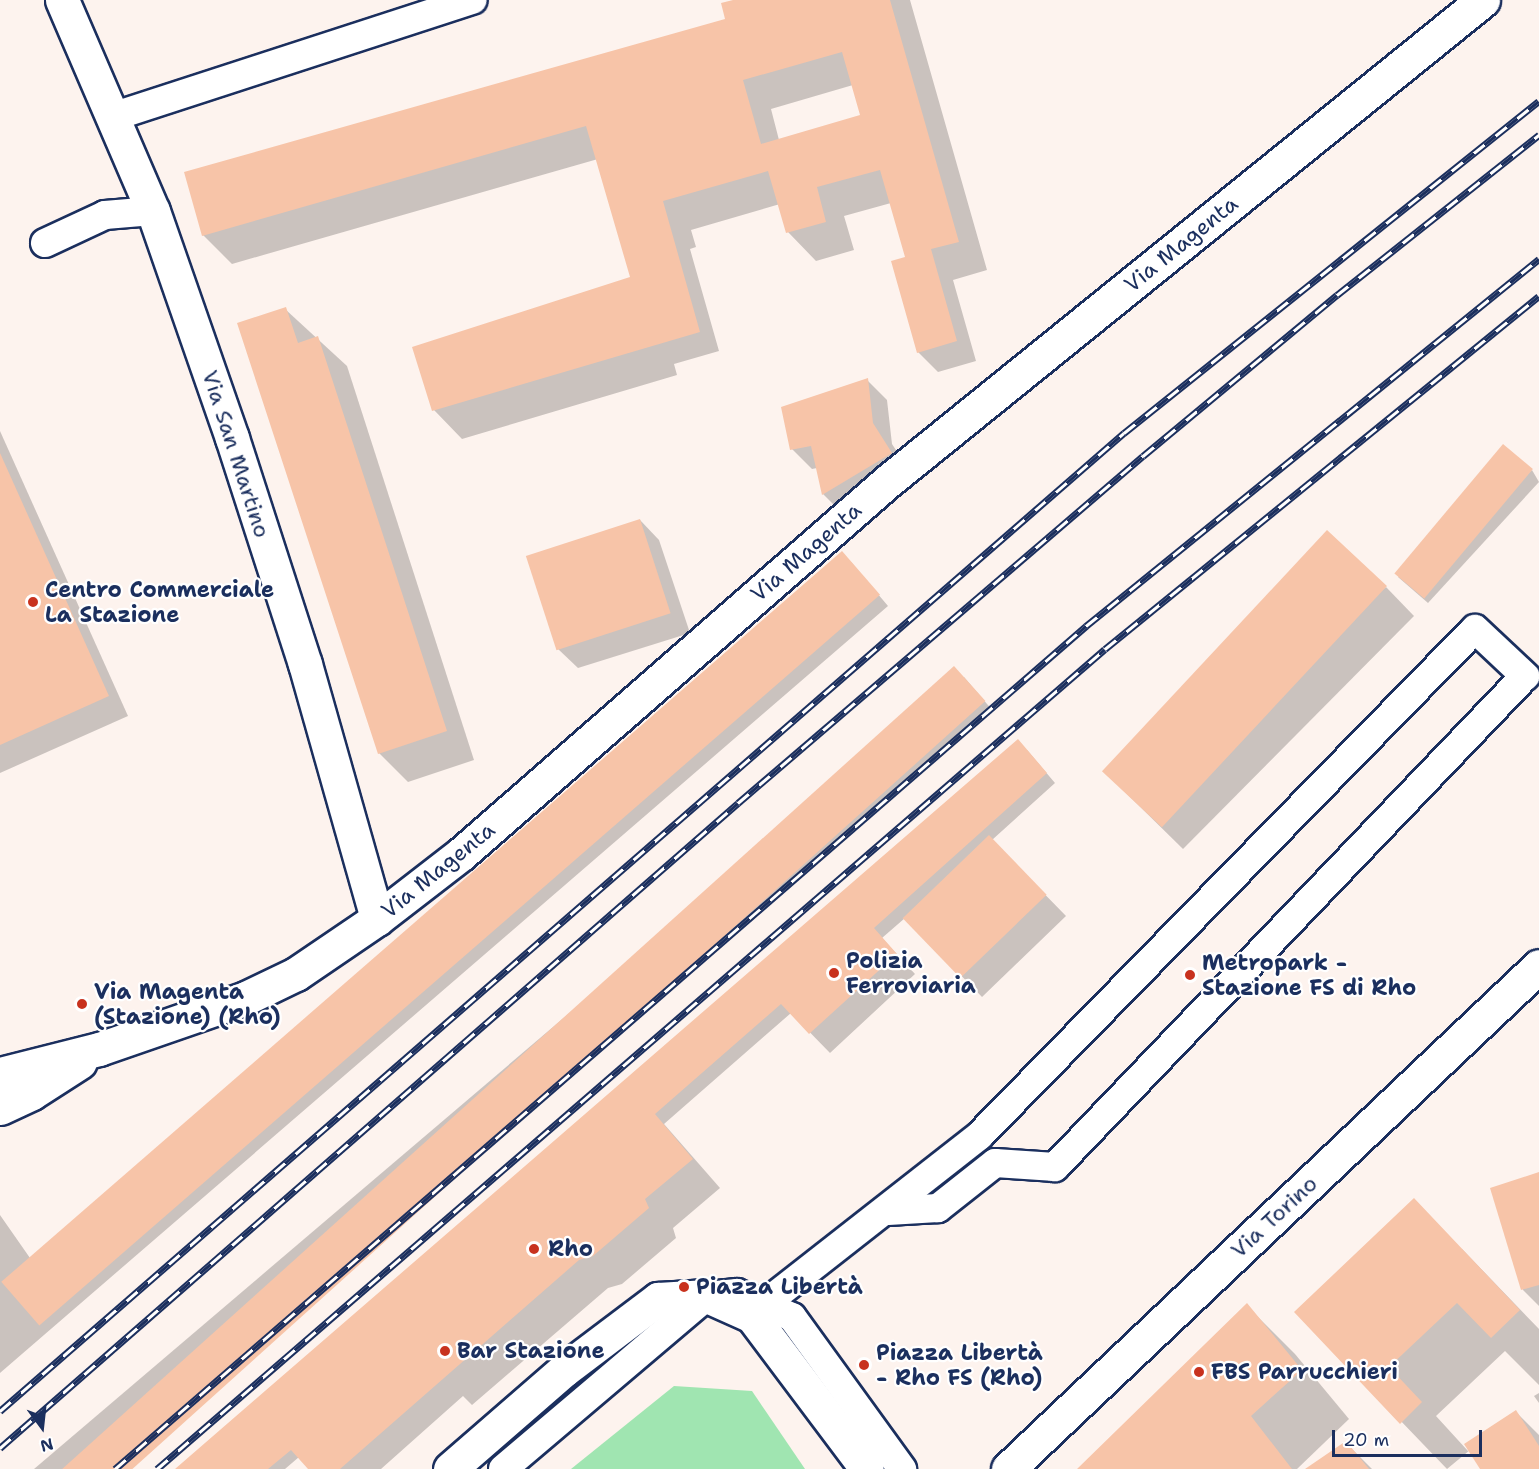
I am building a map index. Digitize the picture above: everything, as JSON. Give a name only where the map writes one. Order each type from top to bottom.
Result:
[{"type":"street","name":"Via San Martino","points":[[62,0],[115,116],[153,211],[305,664],[377,919]]},
{"type":"street","name":"Via Magenta","points":[[0,1074],[99,1049],[246,998],[296,974],[377,919],[461,854],[888,481],[1483,0]]},
{"type":"street","name":"Via Torino","points":[[1008,1469],[1539,966]]},
{"type":"street","name":"Via Magenta","points":[[0,1108],[32,1093],[99,1049]]},
{"type":"street","points":[[450,1469],[564,1370],[658,1299],[707,1296],[752,1316],[867,1469]]},
{"type":"lane","points":[[115,116],[473,0]]},
{"type":"lane","points":[[45,243],[105,215],[153,211]]},
{"type":"lane","points":[[766,1303],[888,1211],[979,1136],[1475,629],[1525,676],[1055,1167],[995,1163],[938,1208],[888,1211]]},
{"type":"lane","points":[[503,1469],[707,1296],[737,1293],[766,1303],[792,1317],[902,1469]]},
{"type":"green space","points":[[674,1386],[752,1391],[805,1469],[571,1469]]},
{"type":"building","points":[[733,0],[890,0],[959,242],[931,249],[957,341],[917,353],[891,261],[905,257],[880,170],[817,187],[826,222],[786,233],[768,171],[663,201],[700,332],[432,411],[412,347],[630,277],[586,126],[202,236],[184,172],[725,19],[721,3]],"holes":[[[842,52],[860,115],[761,144],[743,80]]]},
{"type":"building","points":[[286,307],[298,343],[318,336],[447,731],[378,754],[237,323]]},
{"type":"building","points":[[868,378],[873,423],[892,453],[822,495],[811,446],[790,450],[781,407]]},
{"type":"building","points":[[1503,444],[1533,469],[1424,599],[1394,573]]},
{"type":"building","name":"Centro Commerciale La Stazione","points":[[0,453],[109,696],[0,745]]},
{"type":"building","points":[[640,519],[671,613],[556,650],[526,556]]},
{"type":"building","points":[[1327,530],[1387,586],[1162,827],[1102,771]]},
{"type":"building","points":[[842,551],[880,595],[39,1326],[1,1282]]},
{"type":"building","points":[[954,666],[985,701],[132,1469],[62,1469]]},
{"type":"building","points":[[1018,739],[1047,773],[874,928],[897,954],[809,1034],[781,1004],[655,1114],[693,1159],[645,1199],[649,1208],[593,1256],[579,1260],[340,1469],[308,1469],[291,1450],[268,1469],[175,1469]]},
{"type":"building","points":[[989,835],[1047,895],[960,978],[903,918]]},
{"type":"building","points":[[1539,1172],[1539,1285],[1521,1290],[1490,1188]]},
{"type":"building","points":[[1414,1198],[1520,1310],[1491,1338],[1457,1303],[1389,1367],[1422,1402],[1400,1424],[1294,1312]]},
{"type":"building","points":[[1247,1303],[1302,1370],[1251,1416],[1292,1469],[1077,1469]]},
{"type":"building","points":[[1516,1410],[1539,1446],[1539,1469],[1480,1469],[1464,1444]]},
{"type":"building","points":[[1346,1441],[1369,1469],[1305,1469]]},
{"type":"railway","points":[[0,1411],[1124,433],[1539,101]]},
{"type":"railway","points":[[0,1448],[738,803],[1143,456],[1337,295],[1539,135]]},
{"type":"railway","points":[[115,1469],[1086,626],[1539,259]]},
{"type":"railway","points":[[157,1469],[1105,649],[1539,296]]},
{"type":"place","name":"Centro Commerciale La Stazione","points":[[33,602]]},
{"type":"place","name":"Polizia Ferroviaria","points":[[834,973]]},
{"type":"place","name":"Metropark - Stazione FS di Rho","points":[[1190,975]]},
{"type":"place","name":"Via Magenta (Stazione) (Rho)","points":[[82,1004]]},
{"type":"place","name":"Rho","points":[[534,1249]]},
{"type":"place","name":"Piazza Libertà","points":[[684,1287]]},
{"type":"place","name":"Bar Stazione","points":[[445,1351]]},
{"type":"place","name":"Piazza Libertà - Rho FS (Rho)","points":[[864,1365]]},
{"type":"place","name":"FBS Parrucchieri","points":[[1199,1372]]}]
